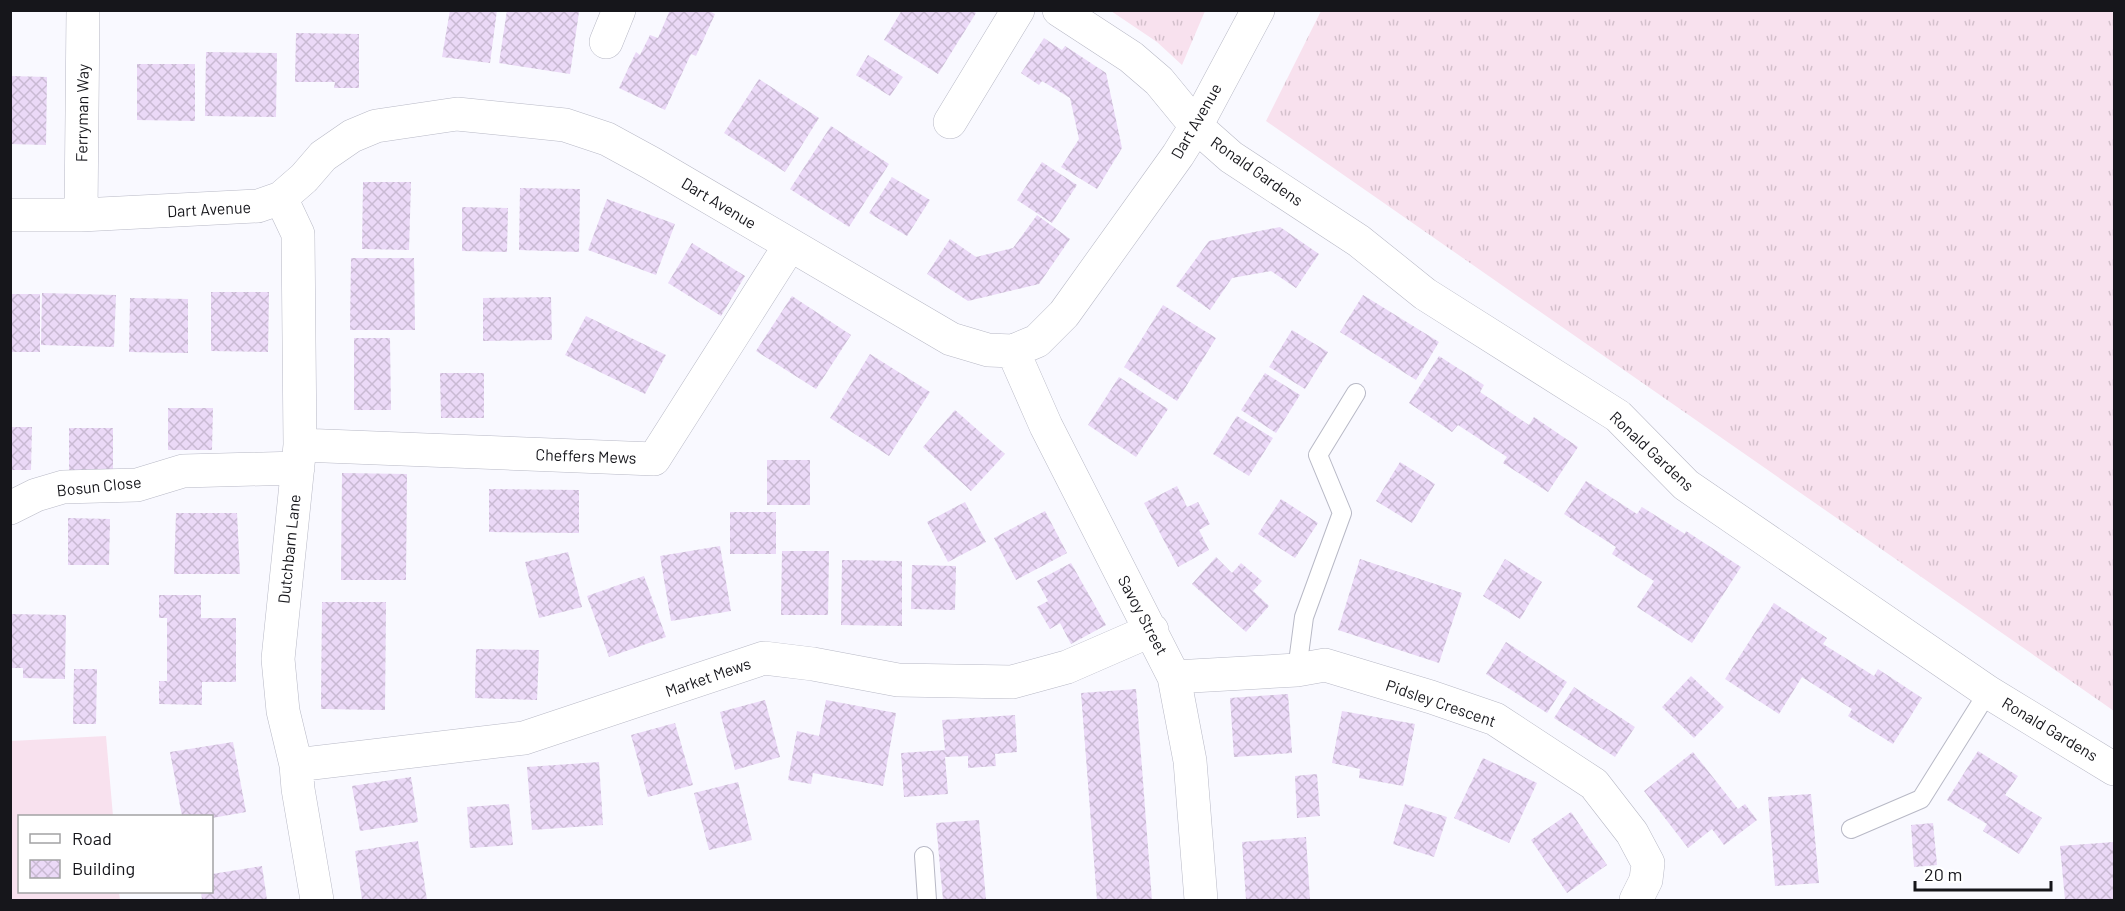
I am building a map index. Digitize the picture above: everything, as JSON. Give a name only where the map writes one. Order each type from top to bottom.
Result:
[{"type":"street","name":"Ferryman Way","points":[[81,215],[83,10]]},
{"type":"street","points":[[606,42],[619,10]]},
{"type":"street","points":[[950,122],[1018,10]]},
{"type":"street","points":[[1059,10],[1131,57],[1159,81],[1196,126]]},
{"type":"street","name":"Dart Avenue","points":[[10,215],[81,215],[258,206],[281,198],[324,156],[352,136],[376,126],[457,114],[565,125],[607,139],[651,163],[951,339],[988,350],[1013,351],[1037,341],[1064,314],[1178,155],[1258,10]]},
{"type":"street","name":"Ronald Gardens","points":[[1196,126],[1231,157],[1359,241],[1425,294],[1618,416],[1686,485],[1988,692],[2115,769]]},
{"type":"street","name":"Dutchbarn Lane","points":[[281,198],[298,234],[299,457],[278,659],[283,711],[296,765],[317,900]]},
{"type":"street","name":"Cheffers Mews","points":[[299,457],[654,459],[790,245]]},
{"type":"street","name":"Savoy Street","points":[[1013,351],[1046,426],[1174,676],[1190,761],[1201,900]]},
{"type":"street","name":"Bosun Close","points":[[10,508],[36,495],[63,487],[137,485],[183,471],[299,457]]},
{"type":"street","name":"Market Mews","points":[[296,765],[524,738],[764,658],[813,664],[898,680],[1012,682],[1067,668],[1152,630]]},
{"type":"street","name":"Pidsley Crescent","points":[[1174,676],[1297,670],[1325,665],[1495,719],[1594,784],[1632,833],[1648,863],[1646,880],[1635,900]]},
{"type":"lane","points":[[1297,670],[1304,617],[1342,513],[1318,455],[1356,393]]},
{"type":"lane","points":[[1851,829],[1921,799],[1988,692]]},
{"type":"lane","points":[[924,855],[927,900]]},
{"type":"green space","points":[[1111,11],[1205,11],[1182,65],[1157,42]]},
{"type":"green space","points":[[1321,11],[2114,11],[2114,711],[1266,121]]},
{"type":"green space","points":[[106,736],[113,815],[18,815],[18,893],[119,893],[120,900],[11,900],[11,741]]},
{"type":"building","points":[[450,10],[497,10],[490,63],[442,57]]},
{"type":"building","points":[[507,10],[579,12],[570,74],[499,63]]},
{"type":"building","points":[[670,10],[707,10],[715,14],[696,56],[691,54],[665,110],[619,88],[636,52],[640,55],[650,35],[658,38]]},
{"type":"building","points":[[902,10],[972,10],[976,13],[938,74],[884,40]]},
{"type":"building","points":[[296,33],[359,34],[359,88],[334,88],[335,82],[295,82]]},
{"type":"building","points":[[1044,38],[1062,50],[1065,46],[1106,73],[1122,148],[1097,189],[1061,167],[1079,139],[1070,98],[1042,81],[1039,85],[1021,73]]},
{"type":"building","points":[[206,52],[277,53],[276,117],[205,116]]},
{"type":"building","points":[[868,55],[903,77],[890,96],[856,75]]},
{"type":"building","points":[[137,64],[195,64],[195,121],[137,120]]},
{"type":"building","points":[[10,76],[47,77],[46,145],[10,144]]},
{"type":"building","points":[[759,79],[819,118],[785,172],[724,133]]},
{"type":"building","points":[[831,126],[889,164],[849,227],[790,189]]},
{"type":"building","points":[[1042,162],[1077,185],[1052,223],[1017,200]]},
{"type":"building","points":[[892,177],[930,200],[907,236],[869,213]]},
{"type":"building","points":[[363,182],[411,182],[409,250],[362,249]]},
{"type":"building","points":[[520,188],[580,189],[579,252],[519,250]]},
{"type":"building","points":[[607,199],[675,224],[656,275],[588,250]]},
{"type":"building","points":[[462,207],[508,208],[507,252],[462,251]]},
{"type":"building","points":[[1037,215],[1070,239],[1039,284],[968,301],[927,274],[950,239],[976,257],[1013,248]]},
{"type":"building","points":[[1280,227],[1319,254],[1296,288],[1271,271],[1232,278],[1210,310],[1176,286],[1209,241]]},
{"type":"building","points":[[692,243],[745,276],[721,316],[668,283]]},
{"type":"building","points":[[351,258],[414,258],[415,330],[350,330]]},
{"type":"building","points":[[211,292],[269,292],[268,352],[211,351]]},
{"type":"building","points":[[42,293],[116,295],[114,347],[41,345]]},
{"type":"building","points":[[10,294],[40,294],[40,352],[10,352]]},
{"type":"building","points":[[1363,295],[1439,342],[1416,380],[1340,332]]},
{"type":"building","points":[[792,296],[851,335],[816,389],[756,351]]},
{"type":"building","points":[[551,297],[552,340],[483,341],[483,298]]},
{"type":"building","points":[[130,298],[188,299],[188,353],[129,352]]},
{"type":"building","points":[[1163,305],[1216,338],[1177,401],[1124,367]]},
{"type":"building","points":[[586,316],[666,355],[645,394],[565,355]]},
{"type":"building","points":[[1292,330],[1328,352],[1305,389],[1269,367]]},
{"type":"building","points":[[354,338],[390,338],[391,410],[354,410]]},
{"type":"building","points":[[870,354],[930,392],[889,456],[830,418]]},
{"type":"building","points":[[1439,356],[1484,385],[1480,392],[1529,425],[1534,417],[1578,447],[1548,492],[1503,463],[1507,457],[1458,425],[1452,432],[1409,403]]},
{"type":"building","points":[[440,373],[484,373],[484,418],[441,418]]},
{"type":"building","points":[[1265,373],[1300,395],[1276,433],[1241,410]]},
{"type":"building","points":[[1119,377],[1168,409],[1136,457],[1088,425]]},
{"type":"building","points":[[168,408],[213,408],[212,450],[168,450]]},
{"type":"building","points":[[955,410],[1005,454],[971,491],[923,447]]},
{"type":"building","points":[[1237,416],[1273,438],[1249,476],[1213,454]]},
{"type":"building","points":[[10,427],[32,427],[31,470],[10,470]]},
{"type":"building","points":[[69,428],[113,428],[113,470],[69,470]]},
{"type":"building","points":[[767,460],[810,460],[810,505],[767,505]]},
{"type":"building","points":[[1400,462],[1435,484],[1412,523],[1376,501]]},
{"type":"building","points":[[342,473],[407,474],[406,580],[341,580]]},
{"type":"building","points":[[1586,481],[1637,514],[1642,507],[1685,534],[1686,531],[1741,567],[1692,643],[1637,607],[1654,581],[1612,554],[1616,547],[1564,514]]},
{"type":"building","points":[[1177,486],[1187,507],[1198,502],[1210,524],[1199,530],[1209,550],[1178,567],[1144,503]]},
{"type":"building","points":[[489,489],[579,490],[579,533],[489,532]]},
{"type":"building","points":[[1281,499],[1318,523],[1295,558],[1258,534]]},
{"type":"building","points":[[965,502],[986,542],[948,562],[927,522]]},
{"type":"building","points":[[1045,511],[1067,553],[1016,580],[994,538]]},
{"type":"building","points":[[730,512],[776,512],[776,554],[730,554]]},
{"type":"building","points":[[176,513],[237,513],[240,574],[174,574]]},
{"type":"building","points":[[68,518],[110,519],[109,565],[68,565]]},
{"type":"building","points":[[720,546],[731,611],[671,621],[660,556]]},
{"type":"building","points":[[782,551],[829,551],[828,615],[781,615]]},
{"type":"building","points":[[568,552],[582,607],[539,618],[525,562]]},
{"type":"building","points":[[1216,557],[1232,573],[1241,563],[1262,581],[1253,591],[1269,606],[1246,632],[1192,584]]},
{"type":"building","points":[[1360,559],[1462,593],[1439,663],[1338,630]]},
{"type":"building","points":[[1505,559],[1542,582],[1520,619],[1483,596]]},
{"type":"building","points":[[842,560],[902,561],[902,626],[841,625]]},
{"type":"building","points":[[1071,563],[1106,625],[1071,644],[1060,623],[1050,629],[1037,607],[1048,601],[1037,581]]},
{"type":"building","points":[[912,565],[956,566],[955,610],[911,609]]},
{"type":"building","points":[[644,576],[666,637],[609,657],[587,596]]},
{"type":"building","points":[[159,595],[201,595],[201,618],[236,618],[236,682],[202,682],[202,705],[159,704],[159,681],[167,681],[167,618],[159,618]]},
{"type":"building","points":[[322,602],[386,602],[385,710],[321,709]]},
{"type":"building","points":[[1774,603],[1827,638],[1823,644],[1874,676],[1878,669],[1922,698],[1893,744],[1848,716],[1852,709],[1802,677],[1779,714],[1725,679]]},
{"type":"building","points":[[10,614],[66,615],[65,679],[23,678],[23,668],[10,668]]},
{"type":"building","points":[[1506,642],[1567,682],[1547,713],[1486,674]]},
{"type":"building","points":[[476,649],[539,650],[537,700],[475,698]]},
{"type":"building","points":[[74,669],[97,669],[96,724],[73,724]]},
{"type":"building","points":[[1691,676],[1724,707],[1694,738],[1662,707]]},
{"type":"building","points":[[1574,687],[1635,727],[1615,757],[1554,718]]},
{"type":"building","points":[[1136,689],[1152,900],[1097,900],[1081,693]]},
{"type":"building","points":[[1288,694],[1292,753],[1234,757],[1230,698]]},
{"type":"building","points":[[765,700],[780,757],[735,770],[720,712]]},
{"type":"building","points":[[826,700],[896,713],[883,786],[813,773],[811,784],[788,780],[797,731],[819,736]]},
{"type":"building","points":[[1342,711],[1415,724],[1403,786],[1359,778],[1360,769],[1332,763]]},
{"type":"building","points":[[1015,715],[1017,752],[995,754],[996,766],[968,768],[968,756],[945,757],[948,794],[904,797],[901,753],[945,750],[942,720]]},
{"type":"building","points":[[675,723],[693,785],[648,797],[631,735]]},
{"type":"building","points":[[233,742],[246,812],[213,818],[213,815],[182,815],[170,752]]},
{"type":"building","points":[[1978,751],[2018,776],[2005,795],[2042,818],[2019,854],[1983,831],[1987,824],[1947,800]]},
{"type":"building","points":[[1693,752],[1738,809],[1745,804],[1757,820],[1724,845],[1712,829],[1688,848],[1644,791]]},
{"type":"building","points":[[1483,758],[1537,783],[1509,843],[1454,818]]},
{"type":"building","points":[[599,762],[603,825],[532,830],[527,767]]},
{"type":"building","points":[[1317,774],[1320,816],[1297,818],[1295,776]]},
{"type":"building","points":[[411,777],[418,822],[360,831],[352,786]]},
{"type":"building","points":[[738,782],[752,840],[709,850],[694,793]]},
{"type":"building","points":[[1811,794],[1819,883],[1775,886],[1768,797]]},
{"type":"building","points":[[509,804],[513,845],[470,848],[467,807]]},
{"type":"building","points":[[1405,804],[1447,817],[1434,857],[1393,844]]},
{"type":"building","points":[[1571,812],[1607,865],[1567,893],[1531,840]]},
{"type":"building","points":[[979,820],[986,900],[943,900],[936,823]]},
{"type":"building","points":[[1933,823],[1937,865],[1914,867],[1911,825]]},
{"type":"building","points":[[1306,837],[1310,900],[1246,900],[1242,842]]},
{"type":"building","points":[[418,841],[427,900],[362,900],[355,851]]},
{"type":"building","points":[[2114,842],[2114,900],[2065,900],[2060,846]]},
{"type":"building","points":[[262,866],[267,900],[202,900],[201,893],[213,893],[213,874]]}]
